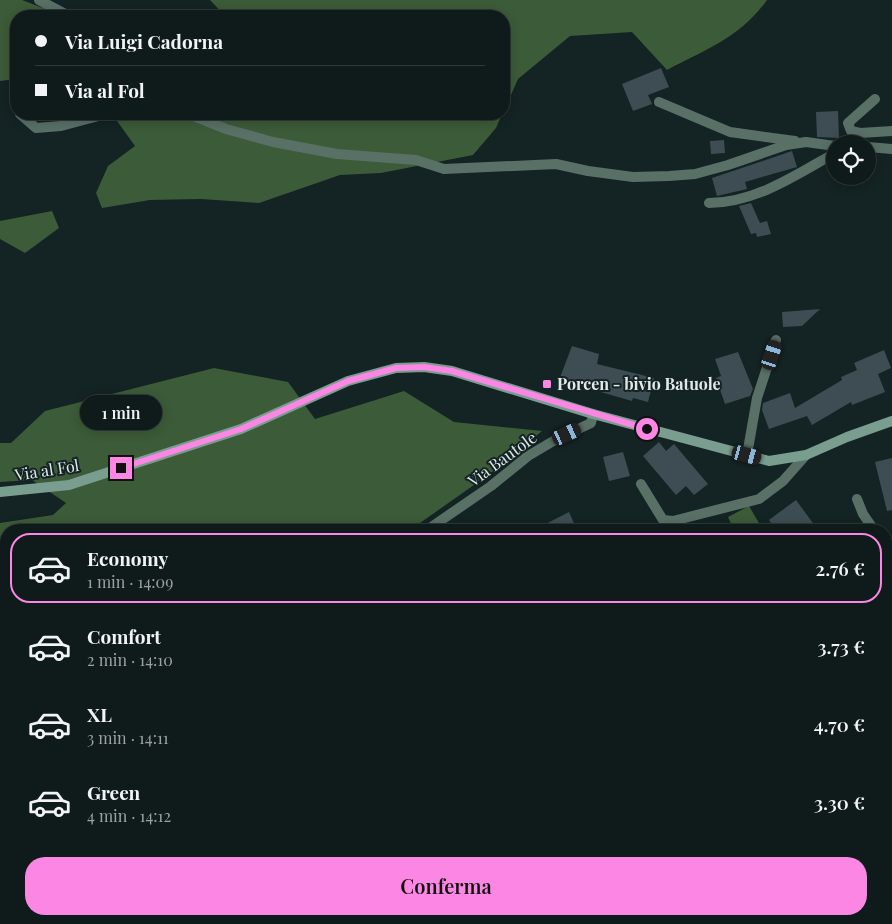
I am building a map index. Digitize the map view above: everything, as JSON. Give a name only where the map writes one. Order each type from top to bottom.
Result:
[{"type":"street","points":[[39,0],[58,10]]},
{"type":"street","points":[[875,100],[848,123],[850,130],[860,133],[892,131]]},
{"type":"street","points":[[659,102],[730,132],[826,145]]},
{"type":"street","points":[[27,120],[36,128],[61,126],[84,120]]},
{"type":"street","points":[[204,120],[226,129],[273,142],[337,154],[416,160],[444,168],[556,164],[633,177],[694,174],[728,165],[786,145],[806,142]]},
{"type":"street","points":[[876,147],[892,148]]},
{"type":"street","points":[[709,203],[726,203],[776,186],[826,158]]},
{"type":"street","points":[[747,455],[757,398],[776,340]]},
{"type":"street","name":"Via al Fol","points":[[0,492],[69,485],[241,429],[348,381],[396,368],[424,367],[452,371],[593,414],[768,461],[806,455],[847,437],[892,421]]},
{"type":"street","name":"Via Bautole","points":[[436,524],[491,486],[528,456],[591,423],[593,414]]},
{"type":"street","points":[[641,484],[663,520],[673,521],[759,500],[783,481],[806,455]]},
{"type":"street","points":[[857,499],[863,514],[870,524]]},
{"type":"green space","points":[[0,0],[22,0],[48,10],[10,10],[10,80],[0,81]]},
{"type":"green space","points":[[210,0],[767,0],[746,24],[734,33],[667,70],[632,32],[570,36],[518,79],[510,97],[510,10],[219,10]]},
{"type":"green space","points":[[116,120],[499,120],[496,128],[473,155],[381,173],[340,175],[259,203],[201,199],[150,200],[102,208],[96,193],[108,166],[135,146]]},
{"type":"green space","points":[[52,211],[59,228],[25,253],[0,239],[0,221]]},
{"type":"green space","points":[[214,368],[288,382],[315,419],[404,391],[454,422],[542,431],[501,466],[419,524],[0,524],[53,515],[66,503],[32,480],[0,482],[0,443],[11,443],[45,411]]},
{"type":"green space","points":[[749,506],[760,524],[731,524],[728,517]]},
{"type":"building","points":[[661,68],[669,87],[648,95],[652,104],[633,111],[622,84]]},
{"type":"building","points":[[838,111],[839,135],[817,137],[816,112]]},
{"type":"building","points":[[724,140],[725,153],[711,154],[710,141]]},
{"type":"building","points":[[792,151],[797,167],[745,182],[747,189],[717,196],[712,178]]},
{"type":"building","points":[[751,203],[760,223],[767,221],[771,234],[757,237],[756,233],[751,234],[739,206]]},
{"type":"building","points":[[820,309],[802,326],[783,327],[782,312]]},
{"type":"building","points":[[572,346],[599,354],[597,364],[654,378],[648,402],[633,398],[632,401],[559,380]]},
{"type":"building","points":[[884,350],[891,368],[878,374],[885,392],[852,405],[851,402],[812,425],[807,416],[769,429],[762,410],[763,403],[790,393],[795,408],[842,380],[841,377],[857,370],[854,363]]},
{"type":"building","points":[[738,352],[753,389],[750,396],[725,404],[716,378],[721,376],[715,359]]},
{"type":"building","points":[[659,442],[666,451],[674,444],[708,484],[694,495],[686,486],[676,495],[643,456]]},
{"type":"building","points":[[623,452],[630,476],[609,481],[603,457]]},
{"type":"building","points":[[892,458],[892,510],[887,511],[875,462]]},
{"type":"building","points":[[796,500],[814,524],[772,524],[769,520]]},
{"type":"building","points":[[569,512],[574,524],[546,524]]},
{"type":"place","name":"Porcen - bivio Batuole","points":[[547,384]]},
{"type":"route","points":[[121,468],[241,429],[348,381],[396,368],[424,367],[452,371],[647,429]]}]
